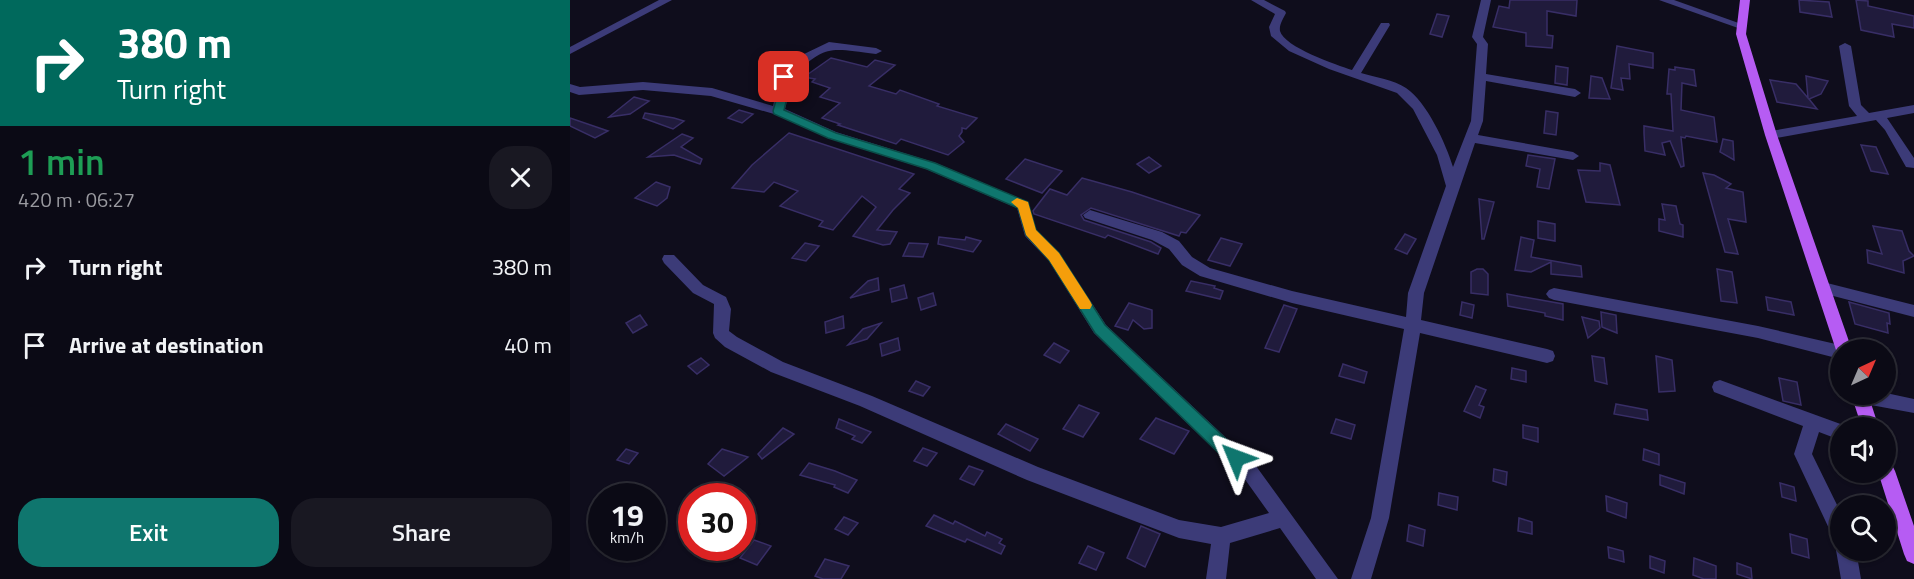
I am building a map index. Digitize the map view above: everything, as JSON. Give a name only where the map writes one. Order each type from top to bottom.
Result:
[{"type":"main road","points":[[1745,0],[1741,34],[1770,135],[1838,339]]},
{"type":"main road","points":[[1890,483],[1914,554]]},
{"type":"street","points":[[570,51],[667,0]]},
{"type":"street","points":[[1256,0],[1281,13],[1274,27],[1276,36],[1293,49],[1333,67],[1401,90],[1418,107],[1443,155],[1453,186]]},
{"type":"street","points":[[1361,579],[1380,518],[1409,358],[1416,293],[1477,121],[1483,44],[1477,37],[1486,0]]},
{"type":"street","points":[[1664,0],[1742,26]]},
{"type":"street","points":[[1355,74],[1384,25]]},
{"type":"street","points":[[778,111],[784,90],[784,77],[806,57],[829,45],[876,51]]},
{"type":"street","points":[[1845,46],[1855,106],[1890,128],[1911,164]]},
{"type":"street","points":[[1481,77],[1575,93]]},
{"type":"street","points":[[570,88],[579,91],[643,86],[712,92],[778,111],[832,135],[931,166],[1023,205],[1030,232],[1054,257],[1100,329],[1250,472],[1328,579]]},
{"type":"street","points":[[1770,135],[1914,109]]},
{"type":"street","points":[[1471,138],[1573,156]]},
{"type":"street","points":[[1090,215],[1157,236],[1174,245],[1187,261],[1205,272],[1292,297],[1547,356]]},
{"type":"street","points":[[669,259],[698,289],[721,301],[723,309],[721,333],[731,342],[777,367],[866,401],[1033,474],[1179,529],[1221,536],[1284,518]]},
{"type":"street","points":[[1823,288],[1914,311]]},
{"type":"street","points":[[1554,294],[1758,332],[1830,348]]},
{"type":"street","points":[[1719,387],[1830,428]]},
{"type":"street","points":[[1896,402],[1914,406]]},
{"type":"street","points":[[1813,422],[1803,454],[1830,509]]},
{"type":"street","points":[[1216,579],[1221,536]]},
{"type":"street","points":[[1848,561],[1851,579]]},
{"type":"building","points":[[1510,0],[1577,0],[1576,16],[1547,11],[1547,35],[1553,36],[1552,48],[1526,46],[1526,33],[1493,27],[1499,6],[1509,8]]},
{"type":"building","points":[[1799,0],[1829,2],[1832,17],[1800,12]]},
{"type":"building","points":[[1856,0],[1868,1],[1868,6],[1914,16],[1914,28],[1892,24],[1894,37],[1861,30]]},
{"type":"building","points":[[1437,14],[1449,16],[1442,37],[1430,34]]},
{"type":"building","points":[[1617,46],[1653,53],[1653,68],[1629,64],[1630,79],[1621,78],[1623,90],[1611,88]]},
{"type":"building","points":[[831,58],[867,67],[875,60],[895,65],[869,86],[896,94],[900,90],[939,104],[937,106],[977,118],[966,129],[962,128],[959,136],[964,142],[948,155],[901,139],[896,144],[838,125],[840,124],[822,118],[840,103],[820,97],[830,88],[812,82],[815,79],[804,77]]},
{"type":"building","points":[[1556,66],[1568,68],[1567,85],[1555,83]]},
{"type":"building","points":[[1675,67],[1694,70],[1696,86],[1682,83],[1681,110],[1714,117],[1717,142],[1681,137],[1684,166],[1681,167],[1670,141],[1662,143],[1665,155],[1645,151],[1644,126],[1673,131],[1671,94],[1667,94],[1669,69],[1675,70]]},
{"type":"building","points":[[1591,76],[1602,78],[1610,99],[1589,98]]},
{"type":"building","points":[[1806,76],[1828,81],[1821,94],[1809,99],[1817,109],[1777,102],[1770,80],[1796,84],[1808,98]]},
{"type":"building","points":[[634,97],[649,101],[630,114],[609,117]]},
{"type":"building","points":[[739,110],[753,114],[742,123],[728,118]]},
{"type":"building","points":[[1546,111],[1558,113],[1556,135],[1544,133]]},
{"type":"building","points":[[645,113],[684,121],[673,129],[643,118]]},
{"type":"building","points":[[570,118],[608,131],[595,138],[570,126]]},
{"type":"building","points":[[789,133],[914,174],[899,189],[910,193],[877,230],[897,232],[890,244],[883,245],[853,236],[876,207],[862,196],[833,230],[819,226],[823,221],[780,206],[798,191],[774,182],[764,192],[732,188],[752,165]]},
{"type":"building","points":[[682,134],[693,138],[681,147],[702,159],[700,164],[674,155],[648,157]]},
{"type":"building","points":[[1723,139],[1733,141],[1734,160],[1720,152]]},
{"type":"building","points":[[1861,145],[1876,147],[1888,174],[1871,171]]},
{"type":"building","points":[[1528,155],[1555,159],[1549,189],[1537,187],[1540,169],[1526,166]]},
{"type":"building","points":[[1149,157],[1161,166],[1149,173],[1137,164]]},
{"type":"building","points":[[1025,159],[1062,171],[1042,193],[1006,179]]},
{"type":"building","points":[[1600,163],[1610,165],[1620,205],[1586,202],[1578,170],[1600,171]]},
{"type":"building","points":[[1703,173],[1714,175],[1731,184],[1726,188],[1743,192],[1746,222],[1728,219],[1738,254],[1725,252]]},
{"type":"building","points":[[1082,178],[1200,215],[1186,233],[1181,232],[1179,236],[1091,208],[1081,215],[1084,220],[1151,242],[1161,248],[1158,254],[1108,235],[1105,238],[1034,214],[1033,211],[1050,189],[1067,195]]},
{"type":"building","points":[[656,182],[670,187],[667,198],[657,206],[635,198]]},
{"type":"building","points":[[1479,199],[1494,202],[1484,239],[1482,239]]},
{"type":"building","points":[[1662,204],[1676,206],[1680,224],[1683,225],[1683,237],[1659,231],[1659,219],[1665,220]]},
{"type":"building","points":[[1538,221],[1555,224],[1555,241],[1538,238]]},
{"type":"building","points":[[1873,226],[1902,231],[1909,251],[1914,256],[1903,261],[1904,273],[1868,263],[1867,250],[1882,254]]},
{"type":"building","points":[[1405,234],[1416,239],[1407,254],[1395,249]]},
{"type":"building","points":[[939,237],[965,240],[966,237],[981,241],[973,252],[938,244]]},
{"type":"building","points":[[1521,237],[1534,240],[1531,257],[1581,266],[1582,277],[1551,274],[1551,262],[1531,272],[1515,270]]},
{"type":"building","points":[[1221,238],[1242,244],[1230,266],[1208,260]]},
{"type":"building","points":[[805,243],[819,246],[806,261],[792,258]]},
{"type":"building","points":[[909,243],[928,244],[923,257],[903,256]]},
{"type":"building","points":[[1483,269],[1488,274],[1488,295],[1471,293],[1471,272]]},
{"type":"building","points":[[1717,269],[1732,272],[1737,303],[1721,301]]},
{"type":"building","points":[[878,278],[879,290],[850,298],[868,281]]},
{"type":"building","points":[[1191,281],[1215,286],[1214,288],[1223,291],[1220,299],[1186,291]]},
{"type":"building","points":[[904,285],[907,298],[892,302],[890,289]]},
{"type":"building","points":[[933,293],[936,305],[921,310],[918,298]]},
{"type":"building","points":[[1507,294],[1563,304],[1563,320],[1545,316],[1545,313],[1508,306]]},
{"type":"building","points":[[1766,297],[1791,302],[1794,315],[1768,310]]},
{"type":"building","points":[[1462,302],[1474,305],[1472,318],[1460,315]]},
{"type":"building","points":[[1849,302],[1889,313],[1888,333],[1855,324]]},
{"type":"building","points":[[1129,303],[1152,310],[1152,328],[1144,329],[1133,320],[1128,330],[1115,326]]},
{"type":"building","points":[[1284,305],[1297,309],[1279,352],[1265,348]]},
{"type":"building","points":[[1601,312],[1616,315],[1617,333],[1602,327]]},
{"type":"building","points":[[640,315],[647,325],[633,333],[626,323]]},
{"type":"building","points":[[843,316],[844,328],[826,333],[825,322]]},
{"type":"building","points":[[1582,317],[1599,321],[1600,328],[1588,338]]},
{"type":"building","points":[[881,323],[867,339],[848,345],[863,329]]},
{"type":"building","points":[[898,338],[900,350],[882,356],[880,344]]},
{"type":"building","points":[[1054,343],[1069,351],[1060,363],[1044,355]]},
{"type":"building","points":[[1592,356],[1604,358],[1607,384],[1595,381]]},
{"type":"building","points":[[1656,356],[1672,360],[1675,391],[1659,392]]},
{"type":"building","points":[[701,358],[709,365],[697,374],[688,366]]},
{"type":"building","points":[[1343,364],[1367,372],[1364,383],[1339,376]]},
{"type":"building","points":[[1512,368],[1526,371],[1526,382],[1511,379]]},
{"type":"building","points":[[1779,378],[1797,382],[1801,405],[1783,401]]},
{"type":"building","points":[[916,381],[930,387],[923,396],[909,391]]},
{"type":"building","points":[[1476,386],[1486,390],[1479,405],[1484,407],[1480,418],[1464,411]]},
{"type":"building","points":[[1616,404],[1647,410],[1648,420],[1614,414]]},
{"type":"building","points":[[1079,405],[1099,413],[1083,437],[1063,429]]},
{"type":"building","points":[[1156,418],[1189,431],[1174,454],[1140,439]]},
{"type":"building","points":[[839,419],[871,432],[862,443],[852,439],[855,436],[836,428]]},
{"type":"building","points":[[1336,419],[1355,425],[1351,439],[1331,433]]},
{"type":"building","points":[[1006,424],[1038,439],[1030,451],[998,434]]},
{"type":"building","points":[[1523,425],[1538,428],[1538,442],[1523,438]]},
{"type":"building","points":[[783,428],[794,434],[762,459],[758,454]]},
{"type":"building","points":[[923,448],[937,453],[927,466],[914,461]]},
{"type":"building","points":[[626,449],[638,453],[629,464],[617,460]]},
{"type":"building","points":[[722,449],[748,457],[724,476],[708,464]]},
{"type":"building","points":[[1644,449],[1659,454],[1659,465],[1643,460]]},
{"type":"building","points":[[809,463],[857,480],[848,493],[834,487],[835,485],[800,475]]},
{"type":"building","points":[[969,466],[983,471],[974,485],[960,479]]},
{"type":"building","points":[[1494,469],[1507,472],[1506,485],[1493,481]]},
{"type":"building","points":[[1660,475],[1685,483],[1684,494],[1660,485]]},
{"type":"building","points":[[1780,483],[1794,487],[1796,501],[1782,497]]},
{"type":"building","points":[[1439,493],[1458,497],[1457,510],[1438,505]]},
{"type":"building","points":[[1606,496],[1627,503],[1626,518],[1607,511]]},
{"type":"building","points":[[934,515],[953,524],[955,521],[985,536],[987,532],[1002,539],[999,543],[1005,546],[1001,554],[967,539],[965,542],[926,526]]},
{"type":"building","points":[[844,517],[858,523],[848,535],[835,529]]},
{"type":"building","points":[[1519,518],[1532,522],[1532,534],[1518,531]]},
{"type":"building","points":[[1409,525],[1425,530],[1423,546],[1407,541]]},
{"type":"building","points":[[1141,526],[1160,534],[1145,567],[1127,558]]},
{"type":"building","points":[[1790,534],[1807,539],[1809,558],[1792,553]]},
{"type":"building","points":[[756,541],[771,546],[757,565],[747,561],[756,561]]},
{"type":"building","points":[[1088,546],[1104,553],[1096,570],[1079,563]]},
{"type":"building","points":[[1608,547],[1623,551],[1624,562],[1609,558]]},
{"type":"building","points":[[1650,556],[1665,561],[1664,573],[1650,568]]},
{"type":"building","points":[[1694,558],[1716,566],[1716,579],[1704,579],[1693,575]]},
{"type":"building","points":[[825,559],[849,566],[841,579],[823,579],[815,576]]},
{"type":"building","points":[[1737,563],[1751,568],[1752,579],[1737,574]]},
{"type":"slow traffic","points":[[1017,202],[1023,205],[1030,232],[1054,257],[1085,305]]},
{"type":"route","points":[[784,77],[784,90],[778,111],[832,135],[931,166],[1023,205],[1030,232],[1054,257],[1100,329],[1236,458]]}]
